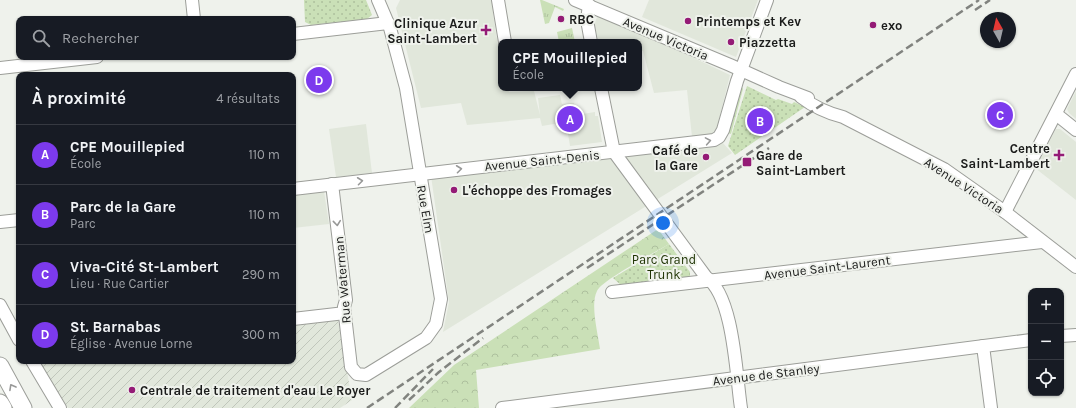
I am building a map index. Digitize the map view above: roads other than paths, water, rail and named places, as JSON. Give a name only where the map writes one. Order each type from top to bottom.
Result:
[{"type":"highway","points":[[0,366],[23,408]]},
{"type":"highway","points":[[0,403],[3,408]]},
{"type":"street","points":[[192,0],[194,16]]},
{"type":"street","name":"Rue Elm","points":[[357,374],[366,375],[374,372],[407,352],[426,338],[436,324],[441,299],[406,88],[388,23],[378,0]]},
{"type":"street","points":[[498,0],[504,39]]},
{"type":"street","name":"Avenue Victoria","points":[[575,0],[801,96],[810,104],[829,113],[843,117],[944,169],[1005,212],[1076,267]]},
{"type":"street","points":[[741,70],[767,0]]},
{"type":"street","points":[[589,5],[587,20],[591,39]]},
{"type":"street","points":[[296,34],[388,23]]},
{"type":"street","points":[[0,68],[71,60]]},
{"type":"street","name":"Avenue Saint-Denis","points":[[296,189],[717,139],[723,130],[741,70]]},
{"type":"street","points":[[1005,212],[1076,74]]},
{"type":"street","points":[[602,91],[614,152],[666,225],[706,277],[711,280],[723,298],[730,321],[740,408]]},
{"type":"street","points":[[1056,114],[1076,130]]},
{"type":"street","name":"Rue Waterman","points":[[332,184],[346,300],[345,313],[351,367],[357,374]]},
{"type":"street","points":[[0,222],[16,220]]},
{"type":"street","name":"Avenue Saint-Laurent","points":[[612,292],[1042,242]]},
{"type":"street","points":[[0,305],[16,334]]},
{"type":"street","points":[[296,320],[345,313]]},
{"type":"street","points":[[1064,336],[1076,335]]},
{"type":"street","name":"Avenue de Stanley","points":[[502,408],[1028,340]]},
{"type":"street","points":[[983,346],[991,408]]},
{"type":"street","points":[[34,364],[60,408]]},
{"type":"railway","points":[[367,408],[979,0]]},
{"type":"railway","points":[[975,10],[990,0]]},
{"type":"railway","points":[[587,268],[769,148]]},
{"type":"railway","points":[[409,400],[439,372],[483,338]]},
{"type":"railway","points":[[395,408],[433,369]]},
{"type":"place","name":"RBC","points":[[561,19]]},
{"type":"place","name":"Printemps et Kev","points":[[688,21]]},
{"type":"place","name":"exo","points":[[873,25]]},
{"type":"place","name":"Clinique Azur Saint-Lambert","points":[[486,30]]},
{"type":"place","name":"Piazzetta","points":[[731,42]]},
{"type":"place","name":"St. Barnabas","points":[[319,80]]},
{"type":"place","name":"Viva-Cité St-Lambert","points":[[1000,115]]},
{"type":"place","name":"CPE Mouillepied","points":[[570,119]]},
{"type":"place","name":"Parc de la Gare","points":[[760,121]]},
{"type":"place","name":"Centre Saint-Lambert","points":[[1059,155]]},
{"type":"place","name":"Café de la Gare","points":[[706,157]]},
{"type":"place","name":"Gare de Saint-Lambert","points":[[747,162]]},
{"type":"place","name":"L'échoppe des Fromages","points":[[454,190]]},
{"type":"place","name":"Centrale de traitement d'eau Le Royer","points":[[132,390]]},
{"type":"park label","name":"Parc Grand Trunk","points":[[664,266]]}]
